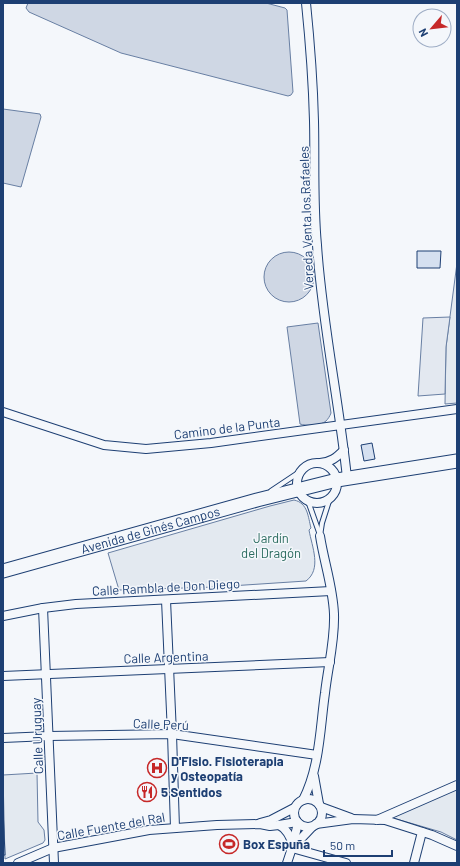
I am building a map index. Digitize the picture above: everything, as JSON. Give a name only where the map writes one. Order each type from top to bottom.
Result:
[{"type":"main road","name":"Avenida de Ginés Campos","points":[[3,571],[298,489],[342,479],[457,462]]},
{"type":"street","name":"Vereda Venta los Rafaeles","points":[[306,3],[314,120],[317,249],[320,291],[344,450],[342,479]]},
{"type":"street","name":"Camino de la Punta","points":[[3,412],[104,445],[146,449],[212,443],[457,409]]},
{"type":"street","points":[[320,463],[331,469],[342,479],[336,486],[334,493],[330,498],[325,502],[318,503],[308,501],[301,495],[298,489],[298,477],[306,466],[313,464],[320,463],[329,462],[344,450]]},
{"type":"street","points":[[293,846],[320,820],[322,816],[314,773],[333,643],[334,614],[320,536]]},
{"type":"street","name":"Calle Rambla de Don Diego","points":[[3,616],[43,608],[76,604],[331,591]]},
{"type":"street","points":[[166,600],[175,828]]},
{"type":"street","name":"Calle Uruguay","points":[[43,608],[52,848],[54,863]]},
{"type":"street","name":"Calle Argentina","points":[[3,676],[330,662]]},
{"type":"street","name":"Calle Perú","points":[[3,738],[172,734],[316,755]]},
{"type":"street","points":[[314,773],[302,800],[294,808],[294,816],[298,823],[304,827],[353,819],[393,822],[457,846]]},
{"type":"street","points":[[376,820],[457,785]]},
{"type":"street","points":[[302,800],[313,800],[320,806],[353,819]]},
{"type":"street","name":"Calle Fuente del Ral","points":[[260,824],[294,808]]},
{"type":"street","points":[[287,863],[293,846],[298,823]]},
{"type":"street","name":"Calle Fuente del Ral","points":[[18,863],[52,848],[149,830],[260,824],[270,826],[298,823]]},
{"type":"street","points":[[279,825],[287,832],[293,846],[346,863]]},
{"type":"street","points":[[414,863],[422,832]]},
{"type":"lane","points":[[257,500],[301,471]]},
{"type":"lane","points":[[320,536],[322,523],[330,498]]},
{"type":"lane","points":[[308,501],[320,536]]},
{"type":"green space","points":[[457,263],[457,403],[445,404],[446,347]]},
{"type":"green space","name":"Jardín del Dragón","points":[[294,500],[305,507],[311,528],[309,530],[314,550],[315,564],[311,576],[306,581],[215,587],[119,590],[108,553]]},
{"type":"green space","points":[[37,773],[38,822],[44,830],[45,840],[43,843],[5,859],[3,775]]},
{"type":"green space","points":[[457,788],[457,840],[441,832],[393,818],[393,815]]},
{"type":"shaded area","points":[[28,3],[266,3],[285,8],[287,10],[293,92],[288,96],[121,53],[29,12],[26,8]]},
{"type":"shaded area","points":[[3,109],[40,114],[41,117],[21,187],[3,183]]},
{"type":"shaded area","points":[[289,252],[298,254],[307,259],[312,268],[314,277],[312,286],[307,295],[298,300],[289,302],[280,300],[271,295],[266,286],[264,277],[266,268],[271,259],[280,254]]},
{"type":"shaded area","points":[[450,317],[446,347],[445,394],[418,396],[423,318]]},
{"type":"shaded area","points":[[318,323],[331,413],[324,423],[303,425],[300,424],[287,327]]},
{"type":"building","points":[[417,251],[441,251],[440,268],[417,268]]},
{"type":"building","points":[[372,443],[375,459],[364,461],[361,445]]},
{"type":"building","points":[[3,808],[5,855],[3,855]]},
{"type":"place","name":"D'Fisio. Fisioterapia y Osteopatía","points":[[157,768]]},
{"type":"place","name":"5 Sentidos","points":[[147,792]]},
{"type":"place","name":"Box Espuña","points":[[229,844]]}]
